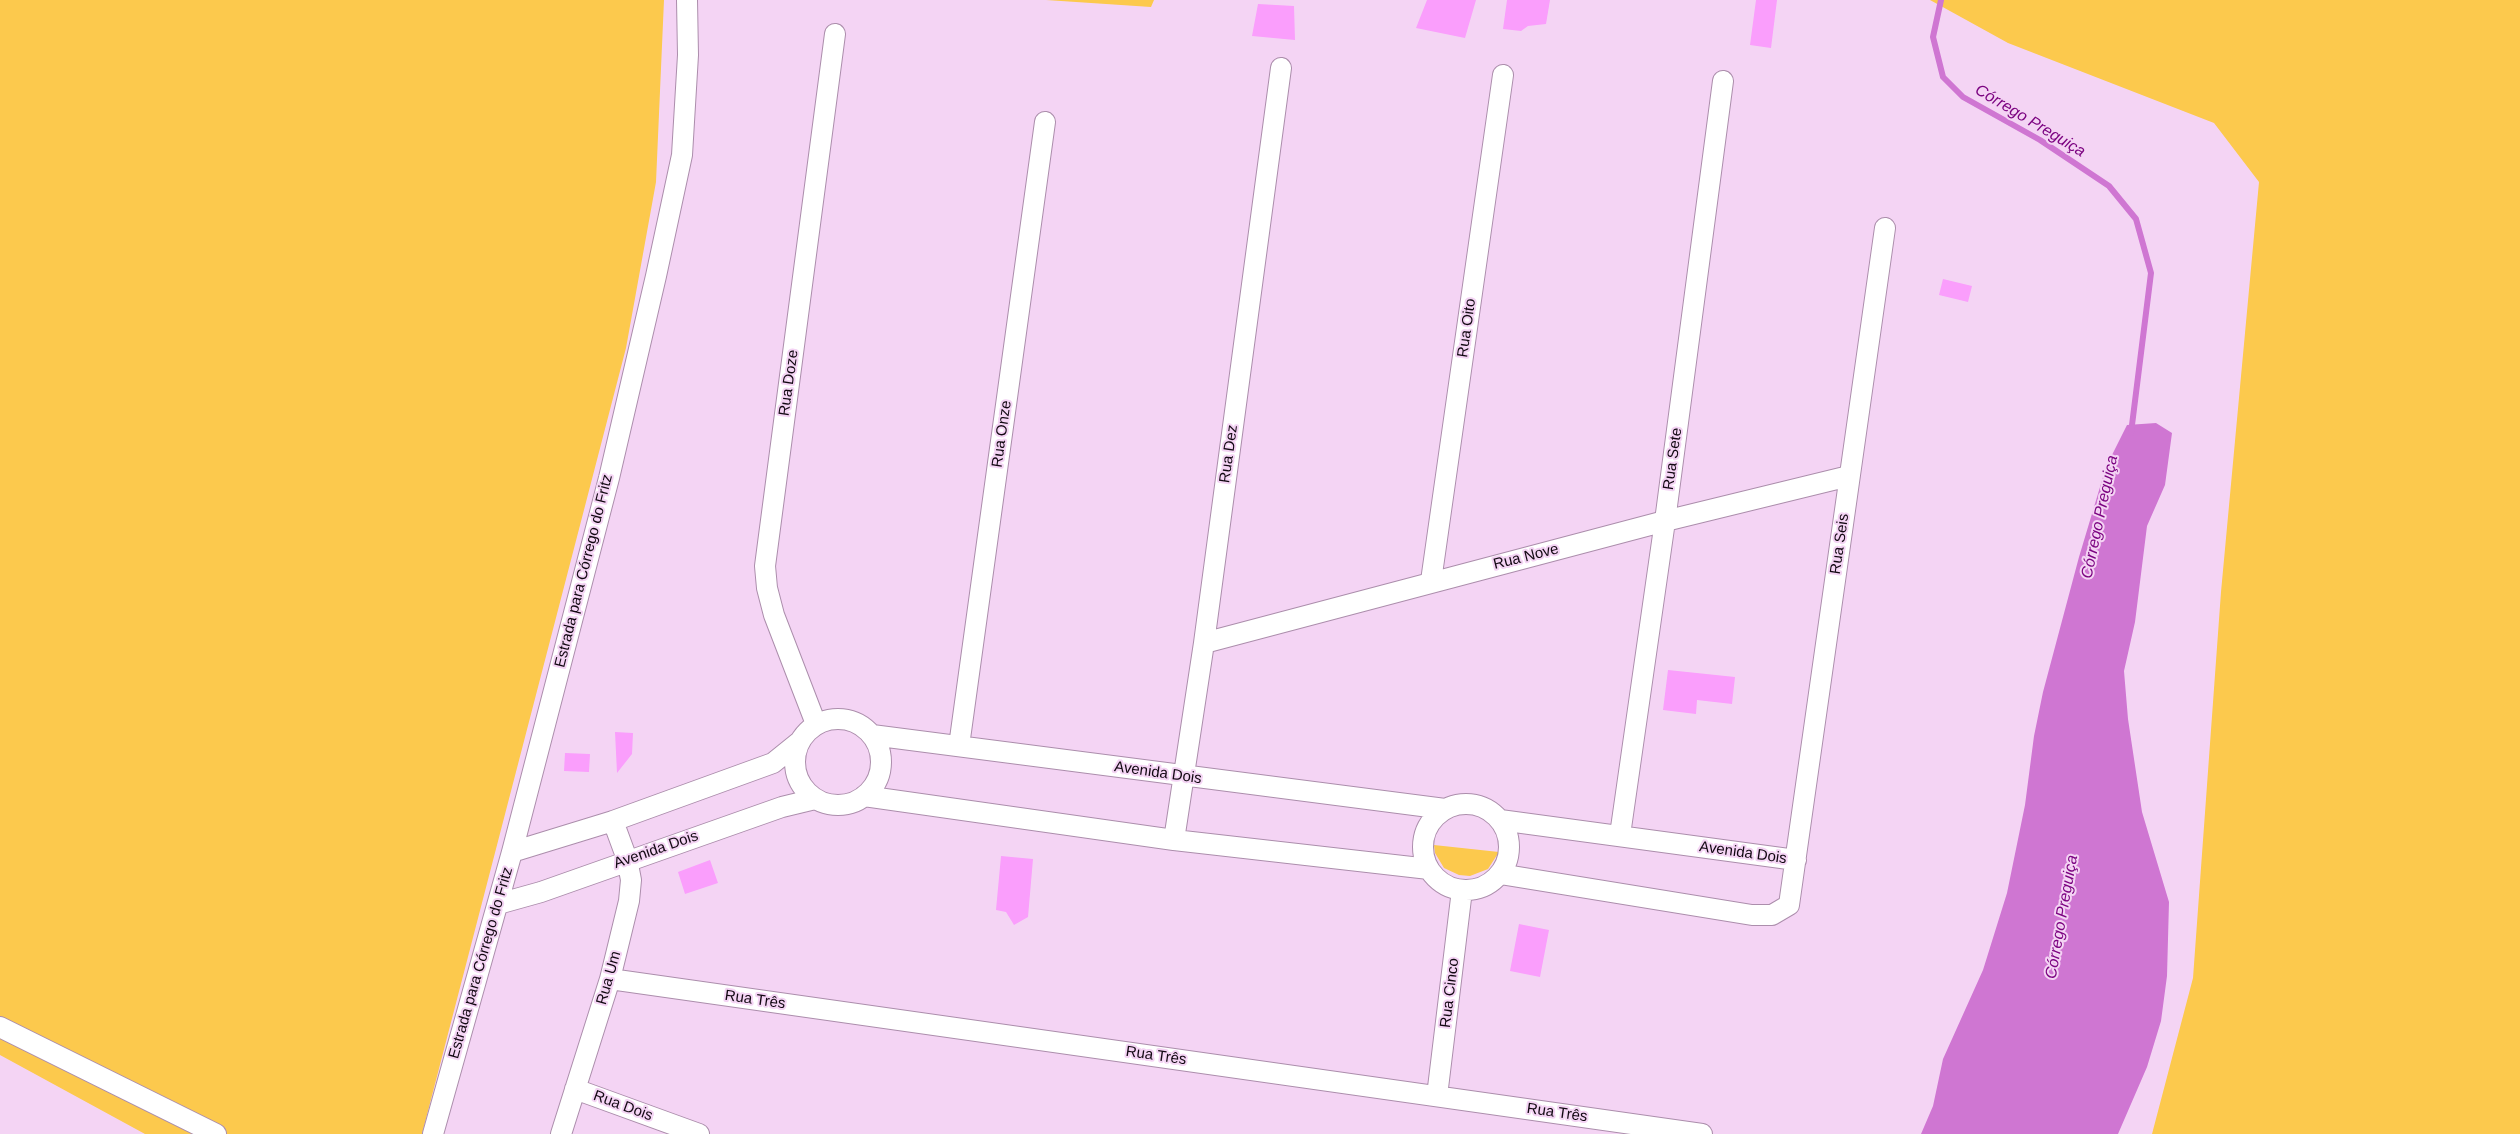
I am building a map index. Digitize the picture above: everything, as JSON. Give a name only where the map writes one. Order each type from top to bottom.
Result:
[{"type":"street","name":"Estrada para Córrego do Fritz","points":[[433,1134],[512,852],[609,478],[656,276],[682,155],[688,55],[687,0]]},
{"type":"street","name":"Rua Doze","points":[[816,724],[774,614],[767,588],[765,566],[835,34]]},
{"type":"street","name":"Rua Dez","points":[[1174,840],[1204,643],[1281,68]]},
{"type":"street","name":"Rua Oito","points":[[1431,581],[1503,75]]},
{"type":"street","name":"Rua Sete","points":[[1620,835],[1665,521],[1723,82]]},
{"type":"street","name":"Rua Onze","points":[[959,746],[1044,122]]},
{"type":"street","name":"Rua Seis","points":[[1796,860],[1849,476],[1886,228]]},
{"type":"street","name":"Rua Nove","points":[[1204,643],[1431,581],[1849,476]]},
{"type":"street","name":"Avenida Dois","points":[[816,724],[828,720],[846,720],[863,727],[872,735],[1445,810],[1468,804],[1491,812],[1500,820],[1796,860],[1789,905],[1772,915],[1752,915],[1500,874]]},
{"type":"street","points":[[815,799],[807,792],[797,775],[795,753],[799,742],[806,732],[816,724]]},
{"type":"street","points":[[864,796],[872,789],[880,770],[878,746],[872,735]]},
{"type":"street","points":[[512,852],[613,821],[773,763],[799,742]]},
{"type":"street","name":"Avenida Dois","points":[[498,904],[541,892],[782,807],[815,799],[834,805],[844,804],[864,796],[1174,840],[1429,869]]},
{"type":"street","points":[[1445,810],[1435,817],[1424,838],[1423,851],[1429,869],[1443,883],[1462,890],[1483,886],[1500,874],[1508,855],[1509,843],[1506,831],[1500,820]]},
{"type":"street","name":"Rua Um","points":[[561,1134],[610,979],[630,901],[631,880],[628,860],[613,821]]},
{"type":"street","name":"Rua Cinco","points":[[1437,1096],[1462,890]]},
{"type":"street","name":"Rua Três","points":[[610,979],[1437,1096],[1663,1131],[1702,1134]]},
{"type":"street","points":[[0,1026],[216,1134]]},
{"type":"street","name":"Rua Dois","points":[[575,1089],[700,1134]]},
{"type":"shaded area","points":[[0,0],[664,0],[656,182],[626,348],[422,1134],[145,1134],[0,1055]]},
{"type":"shaded area","points":[[1046,0],[1154,0],[1151,7]]},
{"type":"shaded area","points":[[1930,0],[2520,0],[2520,1134],[2152,1134],[2193,978],[2221,592],[2259,182],[2214,123],[2008,43]]},
{"type":"shaded area","points":[[1434,845],[1499,852],[1488,869],[1470,876],[1459,875],[1444,868],[1435,853]]},
{"type":"water","points":[[2156,423],[2172,433],[2165,485],[2147,526],[2135,622],[2124,671],[2128,719],[2142,812],[2169,902],[2167,976],[2161,1021],[2147,1067],[2118,1134],[1921,1134],[1933,1106],[1943,1059],[1983,970],[2007,893],[2025,805],[2034,736],[2043,692],[2079,557],[2106,467],[2127,425]]},
{"type":"building","points":[[1427,0],[1476,0],[1465,38],[1416,28]]},
{"type":"building","points":[[1507,0],[1550,0],[1546,24],[1528,26],[1521,31],[1503,29]]},
{"type":"building","points":[[1756,0],[1777,0],[1771,48],[1750,45]]},
{"type":"building","points":[[1258,4],[1294,6],[1295,40],[1252,36]]},
{"type":"building","points":[[1943,279],[1972,286],[1968,302],[1939,295]]},
{"type":"building","points":[[1668,670],[1735,677],[1732,704],[1697,700],[1696,714],[1663,710]]},
{"type":"building","points":[[615,732],[633,733],[632,754],[617,773]]},
{"type":"building","points":[[565,753],[590,754],[589,772],[564,771]]},
{"type":"building","points":[[1001,856],[1033,859],[1028,917],[1014,925],[1006,912],[996,910]]},
{"type":"building","points":[[710,860],[718,883],[685,894],[678,872]]},
{"type":"building","points":[[1519,924],[1549,930],[1540,977],[1510,971]]},
{"type":"waterway","name":"Córrego Preguiça","points":[[1941,0],[1933,37],[1943,77],[1963,97],[2040,140],[2109,186],[2136,219],[2151,273],[2131,433]]}]
